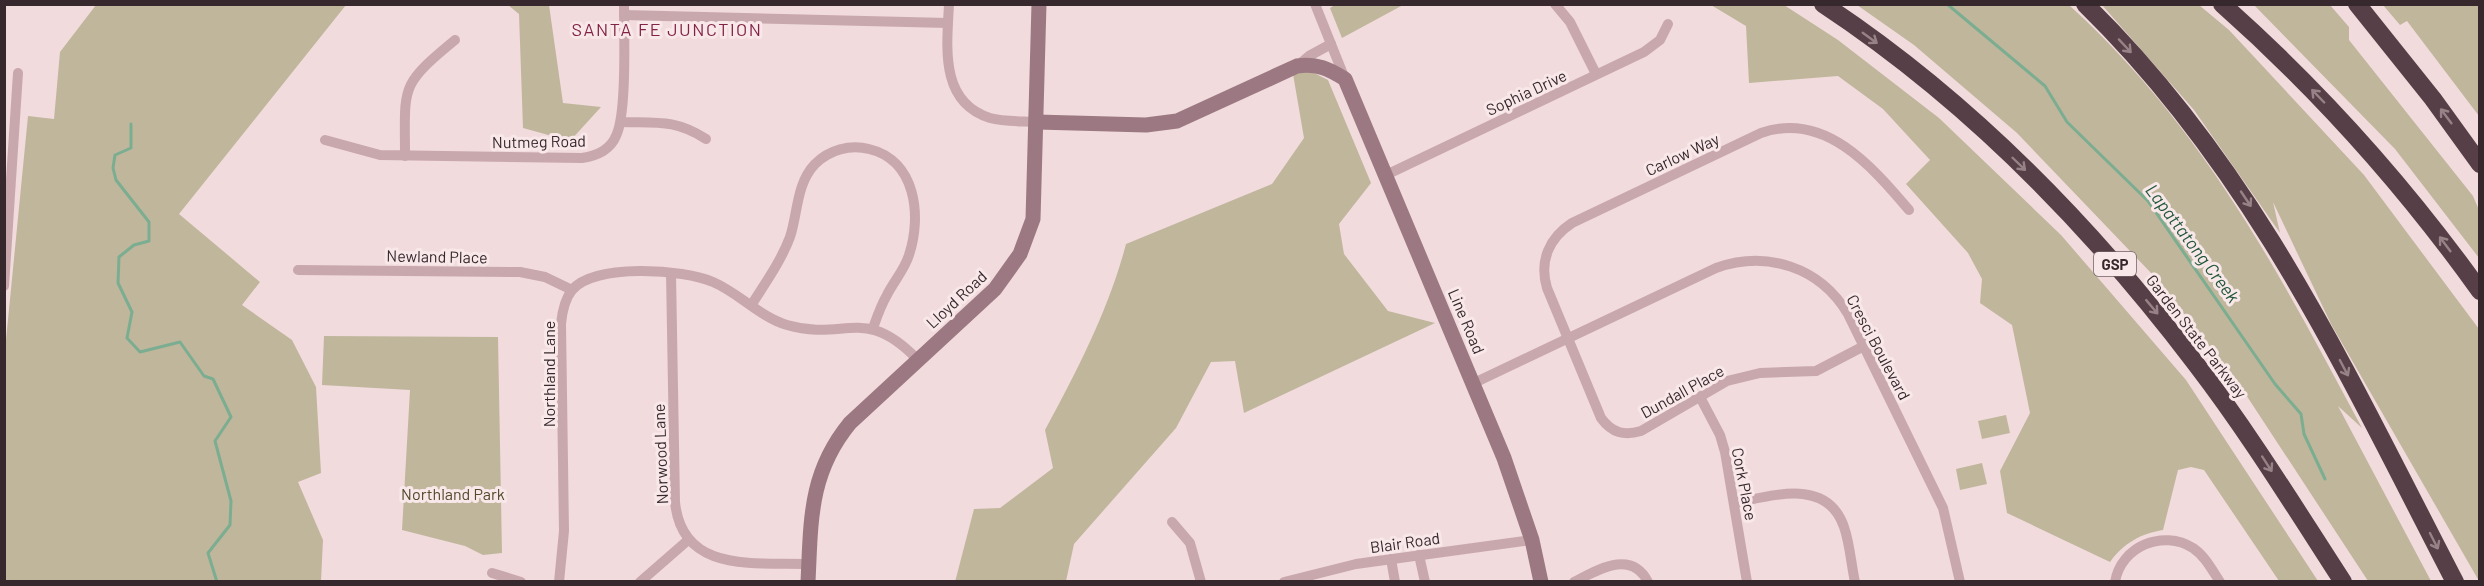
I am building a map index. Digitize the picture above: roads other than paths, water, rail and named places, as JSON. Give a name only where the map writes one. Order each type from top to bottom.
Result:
[{"type":"highway","name":"Garden State Parkway","points":[[1823,4],[1881,46],[1964,114],[2042,187],[2102,249],[2210,382],[2343,582]]},
{"type":"highway","points":[[2085,4],[2148,71],[2190,121],[2266,228],[2315,313],[2455,582]]},
{"type":"highway","points":[[2222,4],[2286,64],[2357,137],[2403,190],[2480,291]]},
{"type":"highway","points":[[2357,4],[2433,99],[2480,164]]},
{"type":"street","points":[[949,4],[949,74],[963,99],[990,118],[1037,122],[1146,125],[1178,121],[1297,66],[1309,56],[1331,45]]},
{"type":"street","name":"Lloyd Road","points":[[808,582],[815,490],[829,452],[850,423],[995,289],[1020,254],[1030,230],[1035,206],[1039,4]]},
{"type":"street","name":"Line Road","points":[[1315,4],[1504,458],[1532,540],[1541,582]]},
{"type":"street","points":[[1555,4],[1570,22],[1596,74]]},
{"type":"street","points":[[624,10],[948,23]]},
{"type":"street","name":"Nutmeg Road","points":[[325,140],[380,155],[590,157],[612,143],[621,122],[624,10]]},
{"type":"street","name":"Sophia Drive","points":[[1386,175],[1652,47],[1660,40],[1668,24]]},
{"type":"street","points":[[405,156],[405,103],[410,83],[418,71],[455,40]]},
{"type":"street","points":[[1297,66],[1309,64],[1328,68],[1345,79]]},
{"type":"street","points":[[4,286],[18,74]]},
{"type":"street","points":[[621,122],[684,125],[706,139]]},
{"type":"street","name":"Carlow Way","points":[[1567,339],[1544,274],[1547,250],[1558,233],[1572,223],[1761,133],[1790,126],[1823,132],[1870,169],[1909,210]]},
{"type":"street","points":[[752,304],[785,249],[802,186],[810,170],[833,152],[850,147],[866,148],[884,154],[900,167],[910,183],[914,202],[909,255],[885,298],[873,328]]},
{"type":"street","name":"Cresci Boulevard","points":[[1474,383],[1716,268],[1738,262],[1759,260],[1794,267],[1825,286],[1843,307],[1864,346],[1943,508],[1960,582]]},
{"type":"street","name":"Newland Place","points":[[298,270],[520,272],[545,277],[572,290]]},
{"type":"street","points":[[572,290],[600,274],[671,273],[711,281],[752,304],[774,320],[797,327],[873,328],[897,340],[918,360]]},
{"type":"street","name":"Norwood Lane","points":[[671,273],[675,502],[678,518],[687,541]]},
{"type":"street","name":"Northland Lane","points":[[558,582],[564,531],[561,324],[564,308],[572,290]]},
{"type":"street","name":"Dundall Place","points":[[1567,339],[1601,418],[1618,432],[1641,431],[1727,381],[1747,375],[1802,373],[1823,369],[1864,346]]},
{"type":"street","name":"Cork Place","points":[[1700,397],[1720,435],[1747,582]]},
{"type":"street","points":[[1734,503],[1794,492],[1814,496],[1824,501],[1834,510],[1844,528],[1855,582]]},
{"type":"street","points":[[1172,522],[1190,543],[1201,582]]},
{"type":"street","name":"Blair Road","points":[[1286,581],[1391,559],[1532,540]]},
{"type":"street","points":[[2115,582],[2120,565],[2134,550],[2152,542],[2165,540],[2178,542],[2194,549],[2220,582]]},
{"type":"street","points":[[640,582],[687,541],[708,554],[724,560],[809,564]]},
{"type":"street","points":[[1419,555],[1425,582]]},
{"type":"street","points":[[1391,559],[1395,582]]},
{"type":"street","points":[[1574,582],[1616,563],[1632,566],[1648,582]]},
{"type":"street","points":[[492,573],[521,582]]},
{"type":"waterway","name":"Lapattatong Creek","points":[[1947,4],[2045,86],[2067,122],[2148,201],[2275,384],[2301,414],[2304,434],[2325,479]]},
{"type":"waterway","points":[[131,124],[131,148],[115,155],[113,168],[116,180],[149,222],[149,241],[134,245],[119,257],[118,283],[132,312],[127,338],[140,352],[180,342],[204,376],[213,379],[231,417],[215,441],[231,501],[230,525],[208,553],[217,582]]},
{"type":"district","name":"SANTA FE JUNCTION","points":[[667,29]]},
{"type":"park label","name":"Northland Park","points":[[453,493]]}]
